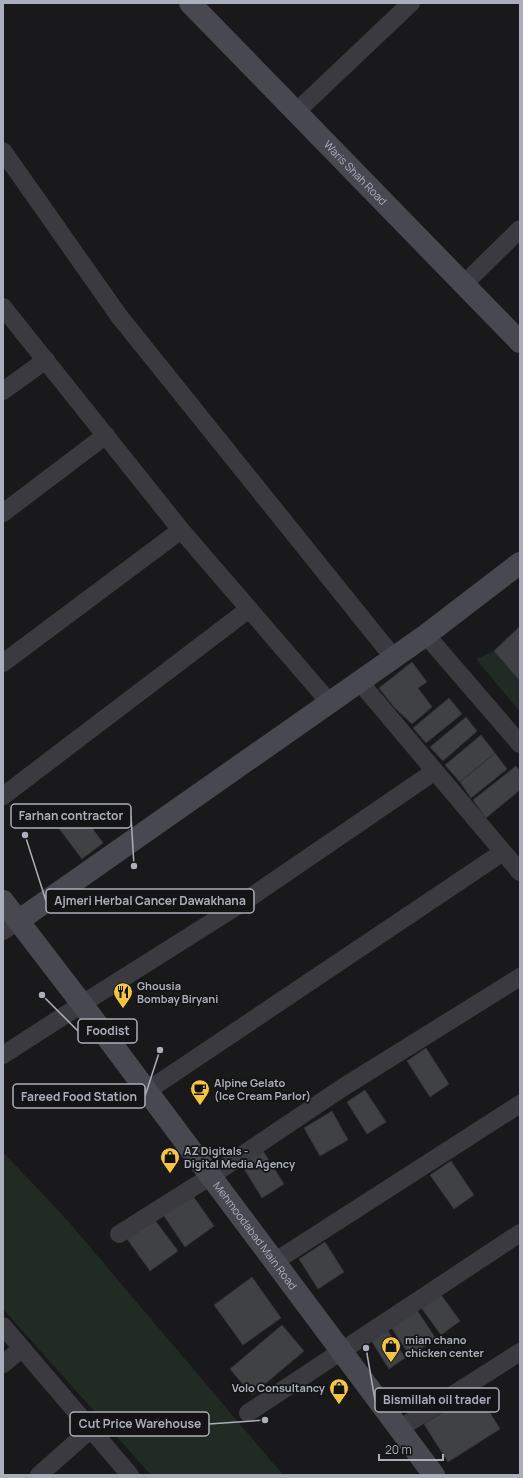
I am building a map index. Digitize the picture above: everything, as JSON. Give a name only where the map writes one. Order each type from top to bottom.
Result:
[{"type":"main road","name":"Waris Shah Road","points":[[190,3],[520,342]]},
{"type":"main road","points":[[11,926],[426,635],[520,563]]},
{"type":"main road","name":"Mehmoodabad Main Road","points":[[3,901],[11,926],[82,1004],[434,1475]]},
{"type":"street","points":[[296,112],[411,3]]},
{"type":"street","points":[[3,151],[119,316],[393,657]]},
{"type":"street","points":[[464,284],[520,229]]},
{"type":"street","points":[[3,307],[181,530],[330,703]]},
{"type":"street","points":[[3,391],[46,360]]},
{"type":"street","points":[[3,513],[106,435]]},
{"type":"street","points":[[3,663],[181,530]]},
{"type":"street","points":[[3,796],[249,609]]},
{"type":"street","points":[[426,635],[520,744]]},
{"type":"street","points":[[359,681],[520,872]]},
{"type":"street","points":[[3,1056],[82,1004],[239,905],[435,771]]},
{"type":"street","points":[[147,1091],[503,852]]},
{"type":"street","points":[[119,1234],[211,1176],[342,1088],[520,978]]},
{"type":"street","points":[[274,1262],[520,1104]]},
{"type":"street","points":[[248,1413],[520,1234]]},
{"type":"street","points":[[3,1326],[130,1475]]},
{"type":"street","points":[[3,1364],[22,1348]]},
{"type":"street","points":[[399,1429],[520,1352]]},
{"type":"street","points":[[39,1475],[91,1429]]},
{"type":"shaded area","points":[[494,651],[520,681],[520,712],[476,659]]},
{"type":"shaded area","points":[[3,1152],[68,1221],[283,1475],[151,1475],[3,1309]]},
{"type":"building","points":[[520,626],[520,681],[494,651]]},
{"type":"building","points":[[412,662],[427,682],[418,688],[432,707],[412,724],[394,707],[379,688]]},
{"type":"building","points":[[449,698],[462,714],[426,743],[413,728]]},
{"type":"building","points":[[466,717],[477,731],[443,761],[430,747]]},
{"type":"building","points":[[481,735],[495,753],[460,782],[445,765]]},
{"type":"building","points":[[495,753],[507,769],[471,798],[460,782]]},
{"type":"building","points":[[516,766],[520,771],[520,790],[486,818],[473,800]]},
{"type":"building","points":[[80,811],[103,843],[82,859],[58,827]]},
{"type":"building","points":[[426,1048],[449,1084],[430,1097],[407,1061]]},
{"type":"building","points":[[365,1090],[386,1122],[367,1134],[347,1102]]},
{"type":"building","points":[[332,1111],[348,1140],[320,1156],[304,1128]]},
{"type":"building","points":[[263,1151],[284,1184],[262,1198],[241,1164]]},
{"type":"building","points":[[451,1161],[474,1195],[454,1209],[430,1175]]},
{"type":"building","points":[[191,1193],[214,1226],[185,1247],[162,1213]]},
{"type":"building","points":[[154,1219],[178,1251],[150,1271],[127,1239]]},
{"type":"building","points":[[325,1242],[344,1272],[318,1289],[299,1259]]},
{"type":"building","points":[[252,1277],[281,1318],[243,1345],[214,1305]]},
{"type":"building","points":[[439,1292],[460,1321],[441,1335],[420,1306]]},
{"type":"building","points":[[415,1307],[436,1339],[410,1356],[389,1324]]},
{"type":"building","points":[[282,1325],[304,1351],[252,1395],[230,1369]]},
{"type":"building","points":[[385,1326],[405,1358],[389,1369],[369,1337]]},
{"type":"building","points":[[477,1391],[500,1429],[448,1462],[424,1424]]},
{"type":"place","name":"Ajmeri Herbal Cancer Dawakhana","points":[[25,835]]},
{"type":"place","name":"Farhan contractor","points":[[134,866]]},
{"type":"place","name":"Foodist","points":[[42,995]]},
{"type":"place","name":"Ghousia Bombay Biryani","points":[[123,1009]]},
{"type":"place","name":"Fareed Food Station","points":[[160,1050]]},
{"type":"place","name":"Alpine Gelato (Ice Cream Parlor)","points":[[200,1106]]},
{"type":"place","name":"AZ Digitals - Digital Media Agency","points":[[170,1174]]},
{"type":"place","name":"Bismillah oil trader","points":[[366,1348]]},
{"type":"place","name":"mian chano chicken center","points":[[391,1363]]},
{"type":"place","name":"Volo Consultancy","points":[[339,1405]]},
{"type":"place","name":"Cut Price Warehouse","points":[[265,1420]]}]
